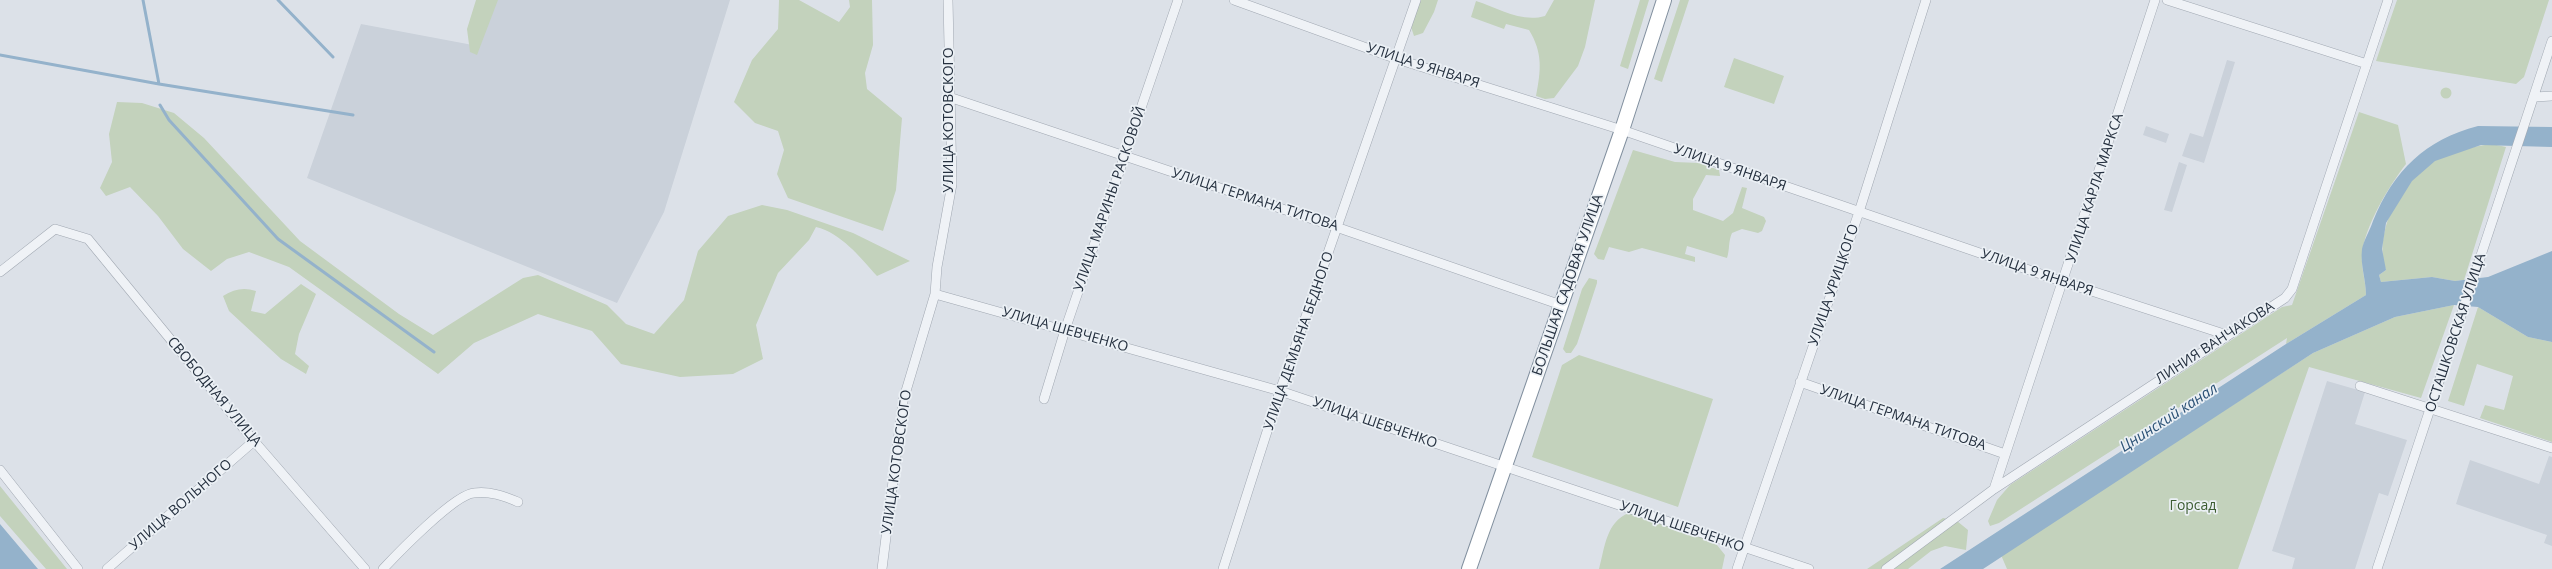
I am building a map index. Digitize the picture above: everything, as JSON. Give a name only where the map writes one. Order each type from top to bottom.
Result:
[{"type":"highway","name":"БОЛЬШАЯ САДОВАЯ УЛИЦА","points":[[1469,569],[1622,130],[1664,0]]},
{"type":"street","name":"УЛИЦА КОТОВСКОГО","points":[[883,569],[903,401],[935,294],[937,266],[952,184],[948,0]]},
{"type":"street","name":"УЛИЦА МАРИНЫ РАСКОВОЙ","points":[[1044,399],[1065,330],[1178,0]]},
{"type":"street","name":"УЛИЦА 9 ЯНВАРЯ","points":[[1234,0],[1397,59],[1622,130],[2064,282],[2227,335]]},
{"type":"street","name":"УЛИЦА ДЕМЬЯНА БЕДНОГО","points":[[1224,569],[1280,391],[1339,228],[1416,0]]},
{"type":"street","name":"УЛИЦА УРИЦКОГО","points":[[1737,569],[1742,547],[1859,212],[1926,0]]},
{"type":"street","name":"УЛИЦА КАРЛА МАРКСА","points":[[1994,489],[2064,282],[2156,0]]},
{"type":"street","points":[[2167,0],[2367,64]]},
{"type":"street","name":"ЛИНИЯ ВАНЧАКОВА","points":[[1886,569],[1994,489],[2285,298],[2292,289],[2388,0]]},
{"type":"street","name":"ОСТАШКОВСКАЯ УЛИЦА","points":[[2377,569],[2528,114],[2535,97],[2552,40]]},
{"type":"street","points":[[2535,97],[2552,96]]},
{"type":"street","name":"УЛИЦА ГЕРМАНА ТИТОВА","points":[[949,98],[1339,228],[1561,305]]},
{"type":"street","name":"СВОБОДНАЯ УЛИЦА","points":[[0,272],[55,229],[88,239],[254,441],[365,569]]},
{"type":"street","name":"УЛИЦА ШЕВЧЕНКО","points":[[935,294],[1280,391],[1809,569]]},
{"type":"street","name":"УЛИЦА ГЕРМАНА ТИТОВА","points":[[1800,382],[2005,454]]},
{"type":"street","points":[[2360,386],[2432,407],[2552,448]]},
{"type":"street","name":"УЛИЦА ВОЛЬНОГО","points":[[108,569],[254,441]]},
{"type":"street","points":[[0,470],[78,569]]},
{"type":"street","points":[[383,569],[406,545],[444,510],[472,493],[499,494],[518,502]]},
{"type":"shaded area","points":[[496,0],[730,0],[664,212],[617,303],[307,178],[361,24],[478,46]]},
{"type":"shaded area","points":[[2227,60],[2235,62],[2204,163],[2182,156],[2190,133],[2203,137]]},
{"type":"shaded area","points":[[2146,126],[2169,134],[2166,143],[2143,135]]},
{"type":"shaded area","points":[[2179,162],[2187,165],[2172,212],[2164,210]]},
{"type":"shaded area","points":[[2327,381],[2365,392],[2355,424],[2407,440],[2388,496],[2379,493],[2355,569],[2292,569],[2295,558],[2272,551]]},
{"type":"shaded area","points":[[2549,456],[2552,457],[2552,546],[2544,543],[2547,535],[2456,504],[2470,460],[2539,484]]},
{"type":"green space","points":[[476,0],[498,0],[477,55],[470,52],[467,29]]},
{"type":"green space","points":[[779,0],[799,0],[839,22],[850,7],[849,0],[872,0],[873,45],[865,73],[867,89],[902,118],[896,190],[883,231],[788,198],[777,174],[784,150],[778,131],[755,123],[734,102],[752,60],[778,29]]},
{"type":"green space","points":[[1420,0],[1438,0],[1434,12],[1423,33],[1414,36],[1411,27]]},
{"type":"green space","points":[[1554,0],[1595,0],[1585,47],[1578,66],[1554,98],[1545,99],[1536,96],[1540,62],[1537,46],[1529,30],[1506,24],[1504,29],[1471,17],[1476,1],[1510,14],[1527,18],[1536,18],[1545,16]]},
{"type":"green space","points":[[1640,0],[1649,0],[1628,69],[1620,66]]},
{"type":"green space","points":[[1680,0],[1689,0],[1662,82],[1654,79]]},
{"type":"green space","points":[[2397,0],[2549,0],[2524,77],[2516,84],[2376,61]]},
{"type":"green space","points":[[1734,58],[1784,76],[1774,104],[1724,87]]},
{"type":"green space","points":[[2446,87],[2450,89],[2452,93],[2450,97],[2446,99],[2442,97],[2440,93],[2442,89]]},
{"type":"green space","points":[[117,102],[142,103],[174,113],[204,138],[300,241],[399,314],[433,335],[523,278],[538,275],[607,305],[626,324],[654,334],[684,300],[698,251],[728,216],[762,205],[787,210],[853,233],[910,261],[877,276],[842,240],[825,230],[816,227],[809,240],[778,273],[756,325],[763,359],[733,374],[680,377],[621,364],[592,331],[538,314],[474,343],[438,374],[289,267],[249,252],[227,259],[211,271],[183,249],[158,216],[130,187],[106,196],[100,188],[112,162],[109,134]]},
{"type":"green space","points":[[2359,112],[2398,125],[2406,164],[2378,207],[2367,232],[2362,255],[2366,295],[2286,344],[2287,338],[1999,523],[1990,526],[1988,521],[1997,500],[2010,485],[2282,307],[2292,305]]},
{"type":"green space","points":[[2492,144],[2506,147],[2464,280],[2455,281],[2432,277],[2381,282],[2379,275],[2386,270],[2383,255],[2383,238],[2387,222],[2394,205],[2415,176],[2427,165],[2441,157],[2466,149]]},
{"type":"green space","points":[[1633,150],[1675,162],[1699,163],[1719,170],[1720,176],[1706,175],[1693,199],[1693,210],[1723,221],[1733,213],[1742,187],[1747,188],[1742,208],[1764,217],[1766,221],[1762,231],[1758,233],[1742,229],[1732,233],[1727,258],[1687,246],[1685,254],[1695,257],[1695,262],[1642,248],[1629,252],[1609,247],[1604,260],[1598,259],[1594,254]]},
{"type":"green space","points":[[1589,278],[1597,280],[1597,283],[1577,344],[1571,353],[1566,353],[1563,349],[1582,289]]},
{"type":"green space","points":[[301,284],[316,294],[299,334],[295,354],[309,366],[306,374],[281,359],[229,311],[223,296],[239,289],[256,291],[251,311],[265,314]]},
{"type":"green space","name":"Горсад","points":[[2454,305],[2421,398],[2309,367],[2238,569],[2007,569],[2001,555],[2313,353],[2395,317]]},
{"type":"green space","points":[[2478,307],[2528,337],[2552,342],[2552,442],[2480,418],[2485,405],[2504,410],[2513,376],[2477,364],[2464,406],[2448,401]]},
{"type":"green space","points":[[1579,355],[1713,399],[1678,507],[1532,457],[1562,365]]},
{"type":"green space","points":[[0,486],[67,569],[46,569],[0,516]]},
{"type":"green space","points":[[1629,513],[1713,540],[1725,555],[1722,569],[1599,569],[1605,544],[1611,529],[1615,522]]},
{"type":"green space","points":[[1943,518],[1957,521],[1968,530],[1966,550],[1945,546],[1931,551],[1908,569],[1867,569]]},
{"type":"water","points":[[2478,126],[2552,127],[2552,147],[2481,145],[2435,161],[2412,181],[2386,223],[2382,249],[2386,270],[2379,275],[2381,282],[2432,277],[2455,281],[2488,277],[2552,251],[2552,342],[2528,337],[2478,307],[2454,305],[2395,317],[2313,353],[1983,569],[1940,569],[2286,344],[2366,295],[2362,249],[2381,203],[2391,187],[2401,172],[2427,149],[2459,132]]},
{"type":"water","points":[[0,524],[38,569],[0,569]]},
{"type":"waterway","points":[[143,0],[159,84]]},
{"type":"waterway","points":[[278,0],[333,57]]},
{"type":"waterway","points":[[0,55],[159,84],[353,115]]},
{"type":"waterway","points":[[160,105],[169,120],[278,239],[434,352]]},
{"type":"water label","name":"Цнинский канал","points":[[2169,418]]}]
